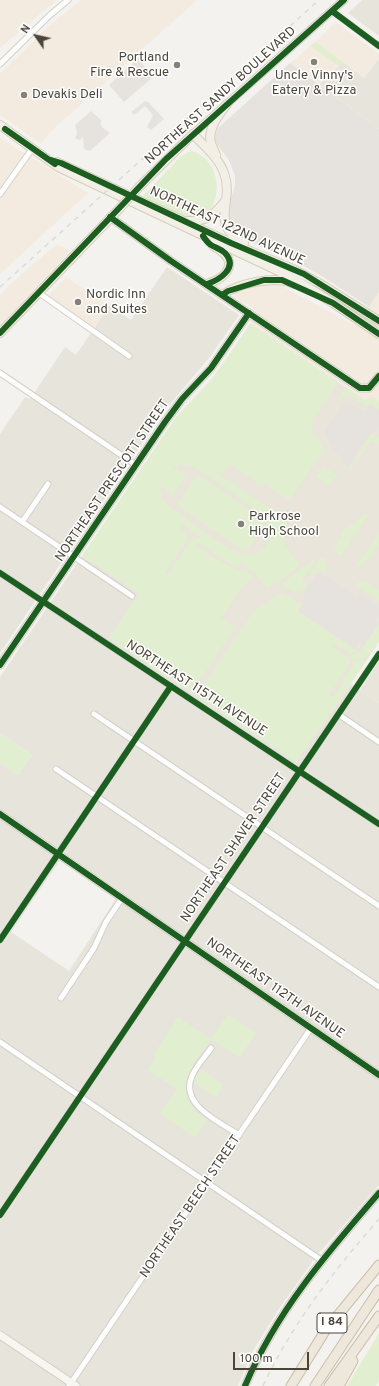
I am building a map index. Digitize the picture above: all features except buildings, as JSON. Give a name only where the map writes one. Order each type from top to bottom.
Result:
[{"type":"highway","name":"I 84","points":[[291,1386],[325,1331],[379,1265]]},
{"type":"highway","points":[[314,1386],[379,1290]]},
{"type":"highway","points":[[330,1386],[379,1316]]},
{"type":"highway","points":[[339,1386],[379,1316]]},
{"type":"main road","points":[[227,104],[214,121],[211,130],[211,143],[225,176],[224,218],[226,229],[233,237],[246,244],[254,252]]},
{"type":"main road","name":"NORTHEAST 122ND AVENUE","points":[[0,125],[32,149],[51,160],[61,163],[288,267],[324,286],[379,321]]},
{"type":"main road","points":[[194,134],[217,160]]},
{"type":"main road","name":"NORTHEAST SANDY BOULEVARD","points":[[0,334],[140,186],[194,134]]},
{"type":"main road","name":"NORTHEAST 122ND AVENUE","points":[[51,160],[58,167],[72,175],[293,278],[379,334]]},
{"type":"main road","points":[[186,221],[197,222],[208,218],[218,211],[225,201]]},
{"type":"main road","points":[[202,236],[210,245],[224,252],[229,260],[229,266],[225,276],[207,284]]},
{"type":"main road","points":[[222,295],[228,291],[264,280],[280,280],[287,281],[333,303]]},
{"type":"street","points":[[0,64],[50,15],[68,0]]},
{"type":"street","name":"NORTHEAST SANDY BOULEVARD","points":[[194,134],[344,0]]},
{"type":"street","points":[[332,10],[379,46]]},
{"type":"street","points":[[0,194],[32,149]]},
{"type":"street","points":[[110,217],[360,388],[366,389],[379,376]]},
{"type":"street","points":[[38,293],[129,356]]},
{"type":"street","name":"NORTHEAST PRESCOTT STREET","points":[[1,660],[44,601],[176,406],[211,368],[249,313]]},
{"type":"street","points":[[0,373],[136,466]]},
{"type":"street","points":[[22,522],[48,484]]},
{"type":"street","points":[[0,507],[132,596]]},
{"type":"street","name":"NORTHEAST 115TH AVENUE","points":[[0,573],[300,770],[379,824]]},
{"type":"street","name":"NORTHEAST SHAVER STREET","points":[[0,1215],[379,654]]},
{"type":"street","points":[[0,940],[96,796],[172,686]]},
{"type":"street","points":[[94,714],[379,906]]},
{"type":"street","points":[[338,714],[379,742]]},
{"type":"street","points":[[56,769],[379,987]]},
{"type":"street","name":"NORTHEAST 112TH AVENUE","points":[[0,814],[379,1075]]},
{"type":"street","points":[[61,998],[94,948],[106,922],[122,898]]},
{"type":"street","name":"NORTHEAST BEECH STREET","points":[[72,1385],[311,1028]]},
{"type":"street","points":[[0,1042],[321,1260]]},
{"type":"street","points":[[211,1048],[192,1076],[190,1085],[191,1095],[200,1109],[239,1135]]},
{"type":"street","points":[[245,1386],[272,1331],[293,1299],[321,1260],[379,1193]]},
{"type":"street","points":[[0,1335],[72,1385]]},
{"type":"shaded area","points":[[0,0],[57,0],[0,48]]},
{"type":"shaded area","points":[[81,0],[197,0],[49,133],[41,144],[0,115],[0,73],[44,30]]},
{"type":"shaded area","points":[[362,0],[379,0],[379,36],[348,13]]},
{"type":"shaded area","points":[[336,22],[379,54],[379,58],[364,78],[315,42]]},
{"type":"shaded area","points":[[310,46],[338,66],[319,84],[290,63]]},
{"type":"shaded area","points":[[145,52],[147,56],[141,62],[153,77],[124,102],[109,85]]},
{"type":"shaded area","points":[[379,58],[379,129],[319,84],[343,62],[364,78]]},
{"type":"shaded area","points":[[290,63],[379,129],[379,292],[369,307],[325,278],[295,261],[238,236],[229,224],[228,209],[235,185],[235,176],[229,160],[216,143],[215,137],[217,129]]},
{"type":"shaded area","points":[[145,101],[148,102],[164,119],[151,130],[147,127],[153,115],[145,106],[134,115],[131,112]]},
{"type":"shaded area","points":[[91,111],[102,121],[100,123],[102,127],[110,133],[90,151],[84,149],[83,137],[80,140],[75,138],[77,133],[75,125]]},
{"type":"shaded area","points":[[0,138],[88,193],[0,274]]},
{"type":"shaded area","points":[[57,245],[70,251],[0,325],[0,294]]},
{"type":"shaded area","points":[[167,267],[239,315],[209,358],[164,411],[0,653],[0,434],[25,397],[30,399],[65,347],[76,355],[109,306],[131,320]]},
{"type":"shaded area","name":"Nordic Inn and Suites","points":[[66,277],[109,306],[94,329],[47,297]]},
{"type":"shaded area","points":[[263,283],[276,283],[356,326],[379,292],[379,401],[373,397],[367,400],[363,399],[250,324],[258,312],[234,296],[237,292]]},
{"type":"shaded area","name":"Parkrose High School","points":[[250,324],[363,399],[367,400],[373,397],[379,401],[379,642],[298,762],[109,638],[139,594],[82,556],[216,375]]},
{"type":"shaded area","points":[[346,401],[364,412],[370,404],[379,410],[379,428],[370,434],[348,466],[344,463],[342,457],[332,451],[330,443],[324,433]]},
{"type":"shaded area","points":[[82,556],[139,594],[109,638],[297,762],[351,684],[379,703],[379,1185],[318,1254],[280,1307],[251,1354],[238,1386],[0,1386],[0,763],[18,775],[32,755],[0,733],[0,677]],"holes":[[[65,853],[121,891],[69,971],[11,932]]]},
{"type":"shaded area","points":[[321,573],[358,597],[361,593],[379,606],[379,615],[376,620],[379,623],[364,645],[360,642],[355,649],[298,611],[302,606],[305,591],[316,576]]},
{"type":"shaded area","points":[[379,661],[379,703],[360,690]]},
{"type":"green space","points":[[315,42],[343,62],[338,66],[310,46]]},
{"type":"green space","points":[[191,151],[203,157],[211,166],[216,178],[217,191],[214,203],[208,212],[199,218],[187,218],[143,196],[181,156]]},
{"type":"green space","points":[[251,324],[338,382],[313,419],[312,430],[323,447],[323,452],[291,498],[287,499],[264,483],[262,486],[230,464],[222,474],[213,470],[288,520],[284,544],[300,565],[278,583],[274,583],[267,588],[254,572],[243,566],[243,561],[240,561],[242,562],[241,566],[231,565],[199,543],[196,545],[222,563],[251,573],[254,577],[242,587],[222,617],[215,613],[235,628],[192,692],[109,638],[133,602],[139,598],[139,594],[82,556],[176,417],[211,380]],"holes":[[[180,464],[195,467],[266,517],[270,528],[270,539],[264,548],[248,555],[241,554],[226,546],[165,502],[161,495],[160,486],[173,495],[189,472],[185,475],[173,467]],[[183,524],[202,538],[195,538],[191,541],[168,574],[165,572],[188,540],[186,533],[180,529]]]},
{"type":"green space","points":[[345,388],[365,400],[373,397],[379,401],[379,410],[370,404],[367,407],[349,395],[343,396],[340,400],[338,399]]},
{"type":"green space","points":[[371,433],[379,438],[379,445],[371,440],[351,470],[349,468]]},
{"type":"green space","points":[[323,466],[339,476],[326,486],[317,477],[314,480]]},
{"type":"green space","points":[[198,474],[267,522],[246,552],[177,505]]},
{"type":"green space","points":[[365,513],[368,516],[341,556],[335,551],[335,545],[342,536],[340,533]]},
{"type":"green space","points":[[379,532],[379,545],[371,557],[357,568],[356,566]]},
{"type":"green space","points":[[319,555],[302,581],[308,585],[302,591],[293,592],[281,584]]},
{"type":"green space","points":[[321,557],[325,558],[327,572],[318,571],[312,577],[310,572]]},
{"type":"green space","points":[[365,580],[379,590],[379,601],[356,586],[359,581]]},
{"type":"green space","points":[[281,592],[302,605],[298,611],[358,651],[351,654],[334,644],[332,646],[349,658],[350,663],[329,695],[333,698],[343,683],[341,682],[342,680],[353,666],[352,661],[367,659],[298,760],[295,761],[196,695],[200,690],[203,698],[202,688],[253,612]]},
{"type":"green space","points":[[379,623],[379,641],[368,658],[352,659],[351,656],[360,652]]},
{"type":"green space","points":[[0,733],[32,755],[18,775],[0,763]]},
{"type":"green space","points":[[228,1014],[256,1033],[239,1058],[211,1039]]},
{"type":"green space","points":[[178,1017],[211,1039],[190,1071],[186,1081],[188,1100],[195,1110],[207,1120],[195,1138],[160,1114],[177,1089],[148,1070],[156,1057],[153,1055]]},
{"type":"green space","points":[[201,1069],[224,1085],[216,1097],[193,1082]]},
{"type":"green space","points":[[379,1333],[379,1381],[376,1386],[347,1386]]},
{"type":"railway","points":[[0,287],[319,0]]},
{"type":"railway","points":[[263,1386],[287,1340],[315,1298],[379,1219]]},
{"type":"cycle path","points":[[0,333],[166,159],[344,0]]},
{"type":"cycle path","points":[[332,11],[379,46]]},
{"type":"cycle path","points":[[5,129],[55,164]]},
{"type":"cycle path","points":[[51,160],[61,163],[231,243],[304,274],[379,321]]},
{"type":"cycle path","points":[[110,217],[171,261],[360,388],[369,388],[379,376]]},
{"type":"cycle path","points":[[203,236],[210,244],[225,253],[229,258],[230,264],[226,273],[217,280],[207,284]]},
{"type":"cycle path","points":[[222,295],[228,291],[264,280],[282,280],[333,303],[379,334]]},
{"type":"cycle path","points":[[0,665],[165,422],[182,399],[211,368],[249,313]]},
{"type":"cycle path","points":[[0,573],[379,824]]},
{"type":"cycle path","points":[[0,1215],[379,654]]},
{"type":"cycle path","points":[[0,940],[171,686]]},
{"type":"cycle path","points":[[0,814],[379,1075]]},
{"type":"cycle path","points":[[245,1386],[258,1359],[287,1308],[340,1238],[379,1193]]},
{"type":"place","name":"Uncle Vinny's Eatery & Pizza","points":[[314,62]]},
{"type":"place","name":"Portland Fire & Rescue","points":[[177,65]]},
{"type":"place","name":"Devakis Deli","points":[[24,95]]},
{"type":"place","name":"Nordic Inn and Suites","points":[[78,302]]},
{"type":"place","name":"Parkrose High School","points":[[241,524]]}]
